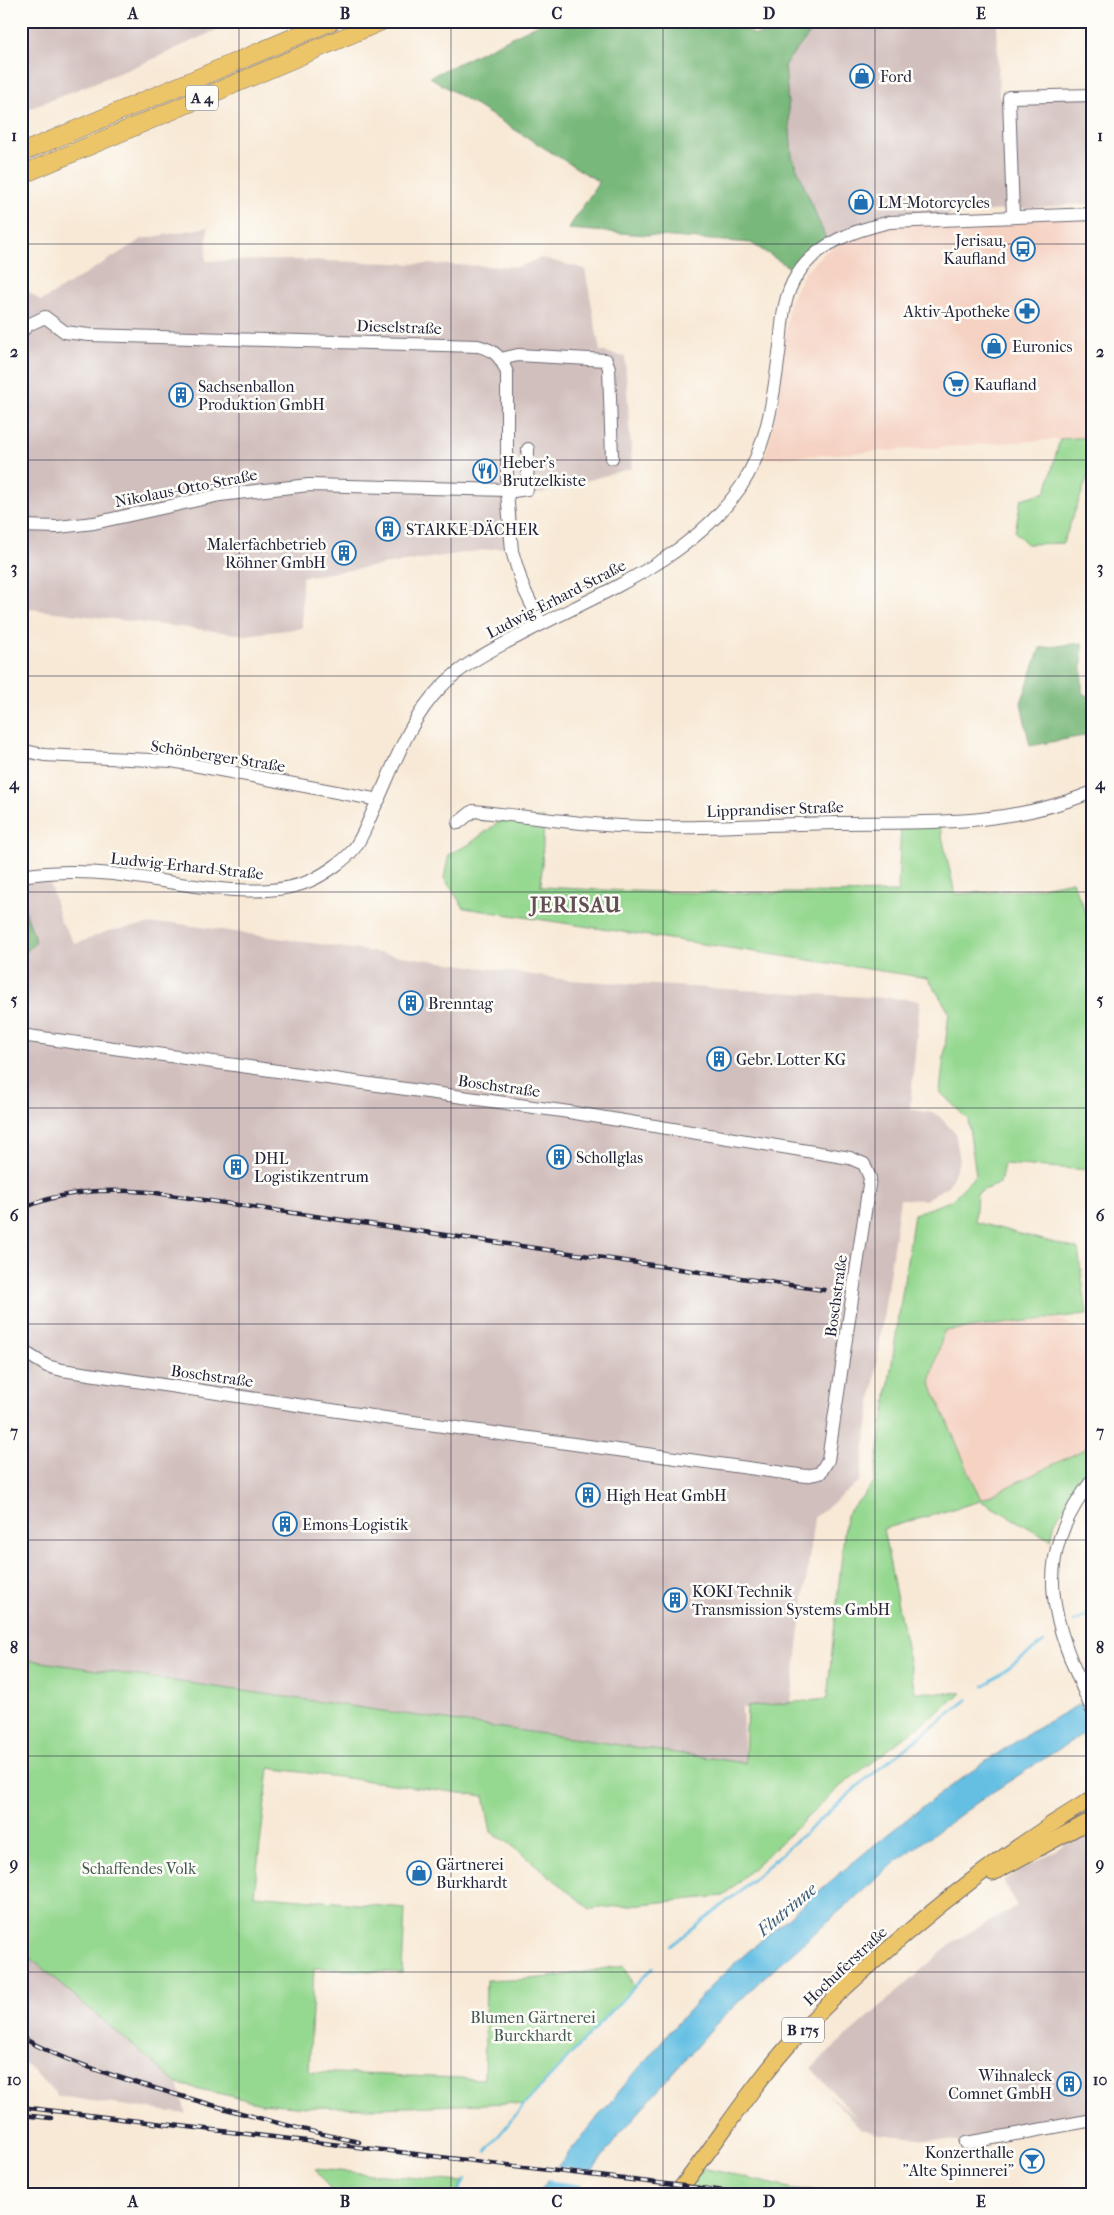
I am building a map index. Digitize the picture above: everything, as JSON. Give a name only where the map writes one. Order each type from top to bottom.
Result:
[{"type":"highway","name":"A 4","points":[[21,153],[332,21]]},
{"type":"highway","name":"A 4","points":[[21,176],[382,21]]},
{"type":"main road","name":"Hochuferstraße","points":[[676,2194],[758,2082],[789,2044],[835,1997],[882,1954],[1003,1856],[1093,1798]]},
{"type":"main road","name":"Hochuferstraße","points":[[958,1892],[1092,1820]]},
{"type":"street","points":[[1013,217],[1009,97],[1093,95]]},
{"type":"street","name":"Ludwig-Erhard-Straße","points":[[21,876],[48,872],[110,874],[235,890],[280,891],[314,879],[352,852],[379,800],[412,722],[440,688],[471,661],[659,563],[702,531],[740,487],[765,432],[773,402],[785,304],[797,275],[824,247],[858,230],[890,222],[1093,214]]},
{"type":"street","name":"Dieselstraße","points":[[24,328],[44,317],[66,332],[89,335],[478,346],[491,349],[501,359]]},
{"type":"street","points":[[541,624],[523,587],[512,551],[507,491],[507,373],[501,359],[518,354],[606,360],[609,368],[612,458]]},
{"type":"street","points":[[507,491],[527,489],[528,448]]},
{"type":"street","name":"Nikolaus-Otto-Straße","points":[[21,526],[58,527],[94,523],[220,495],[309,485],[507,491]]},
{"type":"street","name":"Schönberger Straße","points":[[21,750],[44,755],[172,762],[379,800]]},
{"type":"street","name":"Lipprandiser Straße","points":[[458,823],[473,811],[620,826],[700,827],[840,823],[939,823],[1010,816],[1044,810],[1093,792]]},
{"type":"street","name":"Boschstraße","points":[[21,1035],[570,1112],[830,1154],[850,1158],[864,1164],[870,1178],[828,1460],[820,1473],[806,1476],[62,1370],[47,1366],[21,1350]]},
{"type":"street","points":[[1093,1479],[1066,1520],[1055,1551],[1052,1581],[1055,1612],[1066,1652],[1093,1712]]},
{"type":"street","points":[[966,2143],[1093,2120]]},
{"type":"shaded area","points":[[21,21],[236,21],[151,60],[21,112]]},
{"type":"shaded area","points":[[820,21],[997,21],[999,97],[1093,95],[1093,203],[928,216],[826,239],[792,156],[785,63]]},
{"type":"shaded area","points":[[1093,214],[1093,437],[764,459],[779,401],[789,303],[803,275],[826,251],[861,233],[891,226]]},
{"type":"shaded area","points":[[208,227],[206,261],[295,260],[519,267],[541,258],[585,269],[600,351],[625,357],[632,468],[514,501],[518,545],[302,577],[302,628],[246,635],[21,608],[21,286],[41,301],[142,239]]},
{"type":"shaded area","points":[[48,877],[60,920],[75,944],[108,931],[173,923],[567,980],[920,1000],[910,1109],[937,1114],[955,1133],[960,1160],[949,1185],[925,1200],[900,1199],[860,1481],[814,1518],[791,1703],[742,1708],[745,1763],[21,1659],[21,880]]},
{"type":"shaded area","points":[[1059,1319],[1093,1336],[1093,1398],[1089,1399],[1093,1406],[1093,1445],[981,1501],[930,1382],[944,1331]]},
{"type":"shaded area","points":[[1093,1830],[1093,2118],[966,2143],[879,2134],[861,2129],[827,2093],[858,2119],[811,2068],[954,1941],[1017,1906],[1003,1880]]},
{"type":"shaded area","points":[[21,1950],[178,2084],[186,2114],[58,2096],[21,2059]]},
{"type":"green space","points":[[545,21],[734,21],[755,35],[802,21],[820,21],[785,64],[792,156],[826,239],[795,271],[751,243],[568,229],[599,182],[430,77]]},
{"type":"green space","points":[[1093,437],[1093,463],[1063,543],[1027,544],[1015,532],[1021,499],[1046,492],[1060,439]]},
{"type":"green space","points":[[1082,643],[1082,693],[1093,699],[1093,731],[1083,736],[1030,746],[1021,703],[1040,648]]},
{"type":"green space","points":[[544,818],[541,887],[720,893],[898,892],[901,823],[939,823],[955,894],[1028,890],[1072,881],[1093,930],[1093,1066],[1089,1067],[1089,1099],[1093,1121],[1090,1170],[1004,1164],[1000,1183],[977,1193],[975,1222],[1078,1249],[1087,1314],[944,1331],[930,1382],[981,1500],[1093,1445],[1093,1467],[1055,1521],[1051,1540],[981,1501],[883,1529],[915,1692],[962,1693],[842,1785],[723,1896],[590,1909],[509,1843],[491,1832],[484,1796],[269,1768],[254,1895],[405,1908],[402,1973],[314,1968],[309,2072],[484,2079],[486,1980],[538,1978],[624,1965],[634,1988],[524,2105],[509,2103],[380,2108],[307,2107],[261,2103],[178,2084],[21,1950],[21,1659],[745,1763],[747,1707],[827,1699],[846,1515],[874,1483],[914,1214],[950,1201],[976,1175],[968,1120],[940,1092],[949,1012],[928,978],[464,908],[444,878],[449,854],[468,845],[500,821]]},
{"type":"green space","points":[[21,898],[36,942],[21,957]]},
{"type":"green space","points":[[703,2168],[794,2189],[868,2194],[683,2194]]},
{"type":"green space","points":[[315,2169],[463,2182],[456,2194],[334,2194]]},
{"type":"water","points":[[1093,1697],[1093,1727],[985,1797],[898,1860],[762,1979],[715,2025],[620,2134],[574,2194],[538,2194],[558,2166],[627,2082],[711,1986],[737,1961],[873,1846],[943,1792],[1016,1742],[1054,1718]]},
{"type":"pier","points":[[554,2167],[594,2171],[584,2185],[545,2180]]},
{"type":"waterway","points":[[1074,1622],[1093,1612]]},
{"type":"waterway","points":[[984,1686],[1044,1642]]},
{"type":"waterway","points":[[671,1946],[735,1895],[865,1780],[968,1699]]},
{"type":"waterway","points":[[486,2151],[524,2105],[653,1967]]},
{"type":"waterway","points":[[457,2194],[465,2179]]},
{"type":"railway","points":[[21,1209],[68,1194],[100,1191],[149,1192],[824,1290]]},
{"type":"railway","points":[[21,2037],[77,2063],[134,2082],[266,2120],[359,2142]]},
{"type":"railway","points":[[21,2107],[750,2194]]},
{"type":"railway","points":[[21,2115],[51,2118]]},
{"type":"place","name":"Ford","points":[[862,76]]},
{"type":"place","name":"LM-Motorcycles","points":[[861,202]]},
{"type":"place","name":"Jerisau, Kaufland","points":[[1023,249]]},
{"type":"place","name":"Aktiv-Apotheke","points":[[1027,311]]},
{"type":"place","name":"Euronics","points":[[994,346]]},
{"type":"place","name":"Kaufland","points":[[956,384]]},
{"type":"place","name":"Sachsenballon Produktion GmbH","points":[[181,395]]},
{"type":"place","name":"Heber's Brutzelkiste","points":[[485,471]]},
{"type":"place","name":"STARKE-DÄCHER","points":[[388,529]]},
{"type":"place","name":"Malerfachbetrieb Röhner GmbH","points":[[344,553]]},
{"type":"place","name":"Brenntag","points":[[411,1003]]},
{"type":"place","name":"Gebr. Lotter KG","points":[[719,1059]]},
{"type":"place","name":"Schollglas","points":[[559,1157]]},
{"type":"place","name":"DHL Logistikzentrum","points":[[236,1167]]},
{"type":"place","name":"High Heat GmbH","points":[[588,1495]]},
{"type":"place","name":"Emons-Logistik","points":[[285,1524]]},
{"type":"place","name":"KOKI Technik Transmission Systems GmbH","points":[[675,1600]]},
{"type":"place","name":"Gärtnerei Burkhardt","points":[[419,1873]]},
{"type":"place","name":"Wihnaleck Comnet GmbH","points":[[1069,2084]]},
{"type":"place","name":"Konzerthalle \"Alte Spinnerei\"","points":[[1032,2161]]},
{"type":"district","name":"JERISAU","points":[[576,905]]},
{"type":"park label","name":"Schaffendes Volk","points":[[139,1868]]},
{"type":"park label","name":"Blumen Gärtnerei Burckhardt","points":[[533,2026]]},
{"type":"water label","name":"Flutrinne","points":[[787,1910]]}]
